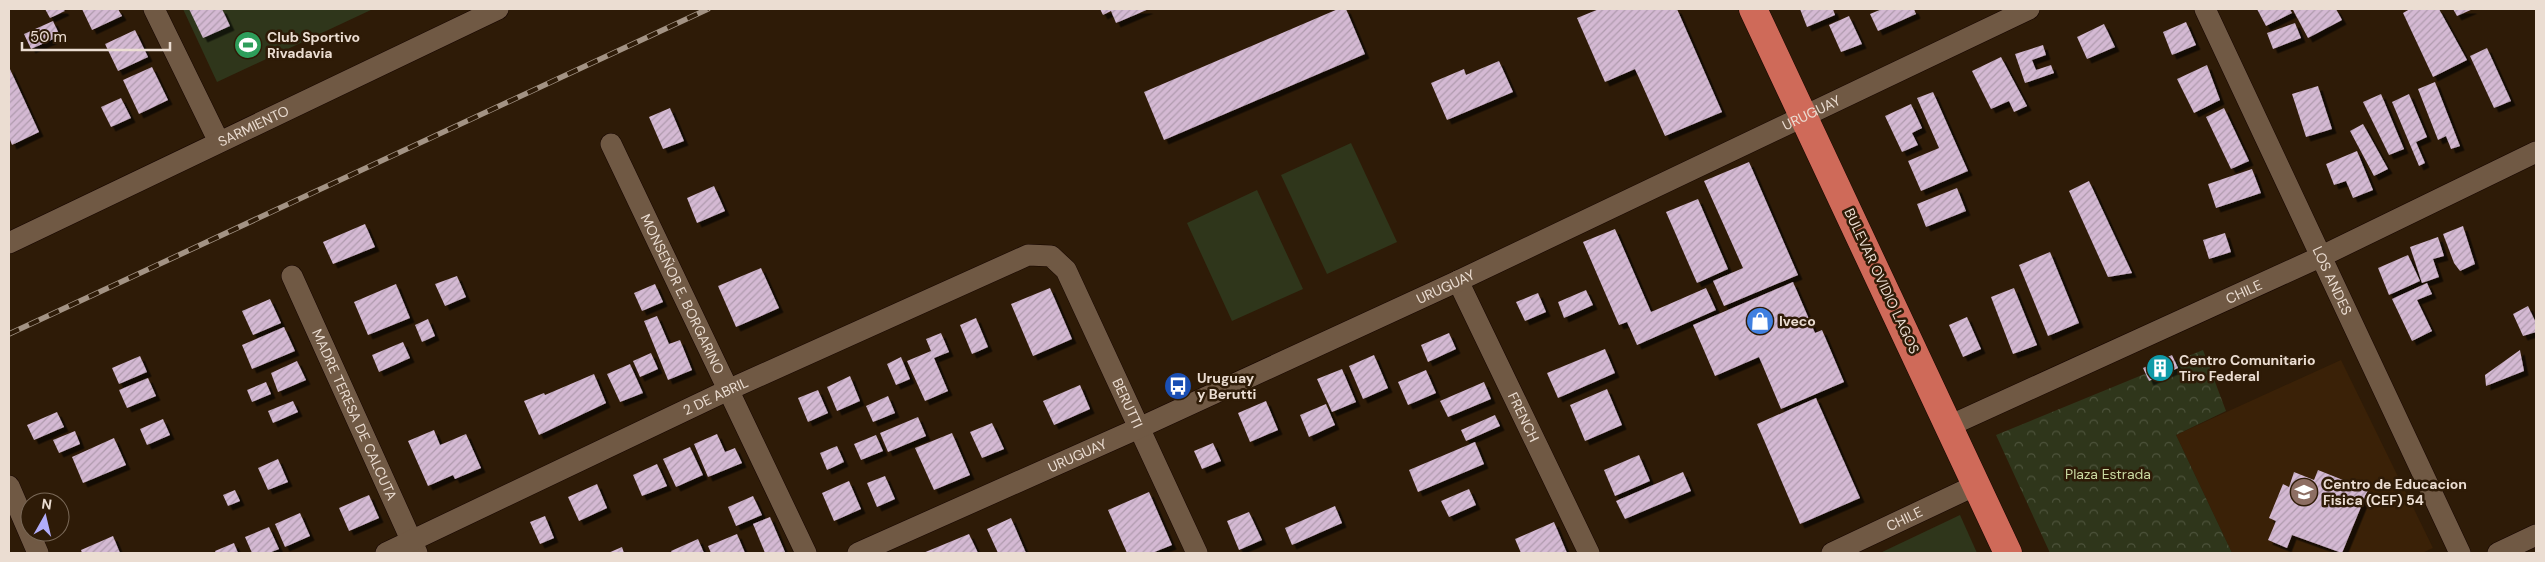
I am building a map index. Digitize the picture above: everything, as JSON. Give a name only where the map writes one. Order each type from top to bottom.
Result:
[{"type":"highway","name":"BULEVAR OVIDIO LAGOS","points":[[1753,9],[2008,553]]},
{"type":"street","points":[[154,9],[219,142]]},
{"type":"street","name":"SARMIENTO","points":[[9,243],[498,9]]},
{"type":"street","name":"URUGUAY","points":[[858,553],[1139,428],[1458,280],[2029,9]]},
{"type":"street","name":"LOS ANDES","points":[[2205,9],[2460,553]]},
{"type":"street","name":"MONSEÑOR E. BORGARINO","points":[[611,144],[806,553]]},
{"type":"street","name":"CHILE","points":[[1949,426],[2320,257],[2536,152]]},
{"type":"street","name":"2 DE ABRIL","points":[[386,553],[414,548],[728,390],[1028,255],[1051,256]]},
{"type":"street","name":"BERUTTI","points":[[1051,256],[1066,270],[1197,553]]},
{"type":"street","name":"MADRE TERESA DE CALCUTA","points":[[292,276],[414,548]]},
{"type":"street","name":"FRENCH","points":[[1458,280],[1588,553]]},
{"type":"street","name":"CHILE","points":[[1832,553],[1976,485]]},
{"type":"street","points":[[9,486],[38,553]]},
{"type":"street","points":[[2498,553],[2536,535]]},
{"type":"shaded area","name":"Centro de Educacion Fisica (CEF) 54","points":[[2341,360],[2433,548],[2422,553],[2232,553],[2176,435]]},
{"type":"green space","name":"Club Sportivo Rivadavia","points":[[183,9],[373,9],[217,82]]},
{"type":"green space","points":[[1351,143],[1397,242],[1327,274],[1281,175]]},
{"type":"green space","points":[[1257,190],[1303,289],[1232,321],[1187,223]]},
{"type":"green space","name":"Plaza Estrada","points":[[2203,350],[2226,411],[2176,435],[2232,553],[2050,553],[1996,435]]},
{"type":"green space","points":[[1960,515],[1977,553],[1880,553]]},
{"type":"building","points":[[45,9],[63,9],[65,11],[50,18]]},
{"type":"building","points":[[82,9],[118,9],[122,16],[92,30]]},
{"type":"building","points":[[189,9],[222,9],[230,26],[203,38]]},
{"type":"building","points":[[1100,9],[1149,9],[1116,23],[1111,11],[1103,15]]},
{"type":"building","points":[[1338,9],[1346,9],[1365,54],[1164,140],[1144,92]]},
{"type":"building","points":[[1599,9],[1677,9],[1722,112],[1665,136],[1635,69],[1605,82],[1577,18]]},
{"type":"building","points":[[1800,9],[1833,9],[1835,15],[1807,27]]},
{"type":"building","points":[[1882,9],[1914,9],[1916,14],[1878,31],[1870,14]]},
{"type":"building","points":[[2257,9],[2290,9],[2292,13],[2266,26]]},
{"type":"building","points":[[2336,9],[2342,20],[2308,38],[2293,10]]},
{"type":"building","points":[[2410,9],[2439,9],[2467,60],[2433,77],[2403,13]]},
{"type":"building","points":[[2453,9],[2473,9],[2457,16]]},
{"type":"building","points":[[1849,16],[1862,44],[1841,52],[1829,25]]},
{"type":"building","points":[[53,21],[60,36],[31,49],[24,34]]},
{"type":"building","points":[[2186,22],[2196,45],[2172,55],[2163,32]]},
{"type":"building","points":[[2295,23],[2301,38],[2273,49],[2267,33]]},
{"type":"building","points":[[2104,24],[2115,47],[2087,59],[2077,37]]},
{"type":"building","points":[[135,30],[148,57],[118,71],[105,44]]},
{"type":"building","points":[[2043,45],[2046,55],[2032,60],[2036,70],[2051,65],[2054,73],[2025,83],[2015,54]]},
{"type":"building","points":[[2487,48],[2511,101],[2494,108],[2470,56]]},
{"type":"building","points":[[2001,57],[2027,106],[2014,112],[2009,101],[1991,109],[1972,71]]},
{"type":"building","points":[[1499,61],[1513,92],[1447,120],[1431,83],[1464,69],[1466,75]]},
{"type":"building","points":[[2207,65],[2220,100],[2194,113],[2177,79]]},
{"type":"building","points":[[9,67],[39,132],[12,145],[9,137]]},
{"type":"building","points":[[152,67],[168,100],[139,114],[123,80]]},
{"type":"building","points":[[2435,82],[2460,146],[2451,149],[2446,136],[2438,140],[2418,89]]},
{"type":"building","points":[[2318,86],[2332,129],[2306,137],[2292,94]]},
{"type":"building","points":[[1933,92],[1968,171],[1921,191],[1908,161],[1939,148],[1917,98]]},
{"type":"building","points":[[2381,94],[2404,149],[2389,155],[2363,102]]},
{"type":"building","points":[[2409,94],[2427,137],[2416,142],[2425,163],[2419,166],[2392,102]]},
{"type":"building","points":[[121,98],[131,118],[111,127],[101,107]]},
{"type":"building","points":[[1911,104],[1922,128],[1912,133],[1918,145],[1902,152],[1885,116]]},
{"type":"building","points":[[670,108],[684,141],[663,149],[649,117]]},
{"type":"building","points":[[2224,108],[2249,161],[2231,169],[2206,117]]},
{"type":"building","points":[[2363,124],[2388,169],[2374,176],[2350,131]]},
{"type":"building","points":[[2357,151],[2373,190],[2353,198],[2346,181],[2334,185],[2326,164]]},
{"type":"building","points":[[1749,162],[1798,275],[1724,306],[1713,281],[1743,268],[1704,181]]},
{"type":"building","points":[[2252,169],[2261,193],[2216,208],[2208,184]]},
{"type":"building","points":[[2089,181],[2132,273],[2108,277],[2069,191]]},
{"type":"building","points":[[714,186],[725,211],[697,223],[687,198]]},
{"type":"building","points":[[1957,188],[1966,211],[1926,227],[1917,204]]},
{"type":"building","points":[[1698,199],[1728,269],[1697,283],[1666,212]]},
{"type":"building","points":[[365,224],[375,247],[333,264],[323,242]]},
{"type":"building","points":[[2463,226],[2475,264],[2460,271],[2454,263],[2443,234]]},
{"type":"building","points":[[1615,229],[1651,312],[1706,288],[1716,310],[1637,345],[1627,322],[1619,325],[1583,242]]},
{"type":"building","points":[[2225,233],[2231,252],[2209,259],[2203,240]]},
{"type":"building","points":[[2438,237],[2444,256],[2433,259],[2439,277],[2422,283],[2410,247]]},
{"type":"building","points":[[2050,252],[2079,323],[2048,336],[2019,265]]},
{"type":"building","points":[[2408,255],[2420,281],[2389,295],[2378,268]]},
{"type":"building","points":[[761,268],[779,308],[736,327],[718,286]]},
{"type":"building","points":[[457,276],[466,297],[445,306],[435,284]]},
{"type":"building","points":[[1793,282],[1815,333],[1822,330],[1844,382],[1781,409],[1759,357],[1715,376],[1693,325]]},
{"type":"building","points":[[2427,283],[2432,294],[2417,300],[2432,331],[2412,341],[2392,299]]},
{"type":"building","points":[[396,284],[410,318],[368,335],[354,302]]},
{"type":"building","points":[[655,284],[663,302],[642,311],[634,293]]},
{"type":"building","points":[[1050,288],[1072,339],[1033,356],[1011,304]]},
{"type":"building","points":[[2014,288],[2037,345],[2013,354],[1991,297]]},
{"type":"building","points":[[1586,290],[1593,305],[1564,318],[1558,302]]},
{"type":"building","points":[[1538,293],[1546,312],[1525,321],[1516,302]]},
{"type":"building","points":[[270,299],[281,323],[253,335],[242,311]]},
{"type":"building","points":[[2528,306],[2536,323],[2536,332],[2523,336],[2513,314]]},
{"type":"building","points":[[657,316],[669,344],[680,340],[692,370],[668,380],[644,321]]},
{"type":"building","points":[[1967,317],[1981,349],[1963,357],[1949,325]]},
{"type":"building","points":[[976,318],[988,347],[972,354],[960,325]]},
{"type":"building","points":[[428,319],[435,336],[422,342],[415,325]]},
{"type":"building","points":[[284,327],[295,351],[252,369],[242,345]]},
{"type":"building","points":[[941,333],[949,352],[934,358],[948,391],[925,401],[907,361],[931,351],[926,339]]},
{"type":"building","points":[[1449,333],[1456,349],[1428,362],[1421,345]]},
{"type":"building","points":[[403,342],[410,358],[379,372],[372,355]]},
{"type":"building","points":[[1605,349],[1615,373],[1558,398],[1547,373]]},
{"type":"building","points":[[2520,350],[2524,371],[2486,386],[2485,375]]},
{"type":"building","points":[[651,353],[658,369],[640,377],[633,361]]},
{"type":"building","points":[[1374,355],[1388,388],[1363,399],[1349,366]]},
{"type":"building","name":"Centro Comunitario Tiro Federal","points":[[2172,355],[2178,368],[2149,381],[2143,368]]},
{"type":"building","points":[[140,356],[147,372],[119,384],[112,368]]},
{"type":"building","points":[[901,357],[910,379],[896,385],[887,364]]},
{"type":"building","points":[[297,361],[306,380],[278,392],[271,373]]},
{"type":"building","points":[[630,364],[643,393],[620,402],[607,374]]},
{"type":"building","points":[[1342,369],[1356,402],[1332,412],[1317,379]]},
{"type":"building","points":[[1426,370],[1436,393],[1408,405],[1398,382]]},
{"type":"building","points":[[594,374],[606,403],[539,435],[524,401],[544,393],[545,395]]},
{"type":"building","points":[[850,376],[860,401],[837,411],[827,387]]},
{"type":"building","points":[[148,378],[156,396],[127,408],[119,390]]},
{"type":"building","points":[[266,382],[271,394],[252,402],[247,390]]},
{"type":"building","points":[[1484,382],[1491,399],[1448,417],[1440,401]]},
{"type":"building","points":[[1080,385],[1090,409],[1054,425],[1043,401]]},
{"type":"building","points":[[1607,389],[1622,425],[1585,441],[1570,405]]},
{"type":"building","points":[[818,390],[828,413],[808,422],[798,398]]},
{"type":"building","points":[[888,396],[895,413],[873,422],[866,406]]},
{"type":"building","points":[[1816,398],[1860,498],[1800,524],[1757,424]]},
{"type":"building","points":[[293,401],[298,412],[273,423],[268,411]]},
{"type":"building","points":[[1266,401],[1278,430],[1250,442],[1238,413]]},
{"type":"building","points":[[1326,404],[1335,425],[1309,437],[1300,415]]},
{"type":"building","points":[[57,412],[64,427],[34,440],[27,425]]},
{"type":"building","points":[[1495,415],[1500,426],[1466,441],[1461,430]]},
{"type":"building","points":[[918,417],[926,436],[888,452],[880,433]]},
{"type":"building","points":[[163,419],[170,435],[147,445],[140,429]]},
{"type":"building","points":[[992,423],[1004,449],[982,458],[970,432]]},
{"type":"building","points":[[434,430],[440,445],[466,434],[481,468],[455,479],[453,475],[428,486],[408,441]]},
{"type":"building","points":[[75,431],[80,444],[59,453],[53,440]]},
{"type":"building","points":[[952,433],[970,475],[934,490],[915,448]]},
{"type":"building","points":[[717,434],[725,452],[735,448],[742,463],[708,477],[694,444]]},
{"type":"building","points":[[876,435],[883,451],[861,460],[854,444]]},
{"type":"building","points":[[114,438],[126,465],[83,483],[72,457]]},
{"type":"building","points":[[1475,442],[1484,464],[1418,492],[1409,470]]},
{"type":"building","points":[[1213,443],[1221,461],[1202,469],[1194,451]]},
{"type":"building","points":[[837,446],[844,462],[827,470],[820,453]]},
{"type":"building","points":[[690,447],[703,475],[676,487],[663,459]]},
{"type":"building","points":[[1639,455],[1650,481],[1615,496],[1604,470]]},
{"type":"building","points":[[278,459],[288,482],[268,490],[258,468]]},
{"type":"building","points":[[657,464],[667,486],[642,496],[633,475]]},
{"type":"building","points":[[2318,470],[2368,490],[2342,553],[2292,535],[2287,548],[2268,540],[2276,521],[2269,518],[2283,484],[2289,487],[2294,472],[2314,480]]},
{"type":"building","points":[[1683,472],[1691,491],[1625,519],[1616,501]]},
{"type":"building","points":[[885,476],[895,499],[877,507],[867,483]]},
{"type":"building","points":[[849,481],[861,509],[834,521],[822,493]]},
{"type":"building","points":[[597,484],[607,508],[579,521],[568,497]]},
{"type":"building","points":[[1469,489],[1476,505],[1449,517],[1441,501]]},
{"type":"building","points":[[235,490],[240,501],[228,506],[223,495]]},
{"type":"building","points":[[1149,492],[1172,545],[1152,553],[1127,553],[1108,510]]},
{"type":"building","points":[[369,495],[379,518],[349,531],[339,508]]},
{"type":"building","points":[[753,496],[762,515],[736,526],[728,507]]},
{"type":"building","points":[[1335,506],[1342,523],[1292,545],[1285,528]]},
{"type":"building","points":[[1249,512],[1262,540],[1239,550],[1227,521]]},
{"type":"building","points":[[300,513],[310,536],[285,547],[275,524]]},
{"type":"building","points":[[545,516],[554,538],[540,544],[530,522]]},
{"type":"building","points":[[770,517],[784,553],[765,553],[753,524]]},
{"type":"building","points":[[1011,518],[1026,553],[998,553],[987,529]]},
{"type":"building","points":[[1554,522],[1567,553],[1521,553],[1515,539]]},
{"type":"building","points":[[269,527],[279,549],[269,553],[252,553],[245,537]]},
{"type":"building","points":[[737,534],[745,553],[711,553],[708,546]]},
{"type":"building","points":[[969,534],[978,553],[923,553]]},
{"type":"building","points":[[113,536],[120,553],[82,553],[81,550]]},
{"type":"building","points":[[698,539],[704,553],[672,553],[671,551]]},
{"type":"building","points":[[234,543],[238,553],[216,553],[215,551]]},
{"type":"building","points":[[622,547],[624,553],[608,553]]},
{"type":"railway","points":[[9,334],[708,9]]},
{"type":"place","name":"Club Sportivo Rivadavia","points":[[248,45]]},
{"type":"place","name":"Iveco","points":[[1760,321]]},
{"type":"place","name":"Centro Comunitario Tiro Federal","points":[[2160,368]]},
{"type":"place","name":"Uruguay y Berutti","points":[[1178,386]]},
{"type":"place","name":"Centro de Educacion Fisica (CEF) 54","points":[[2304,492]]}]
